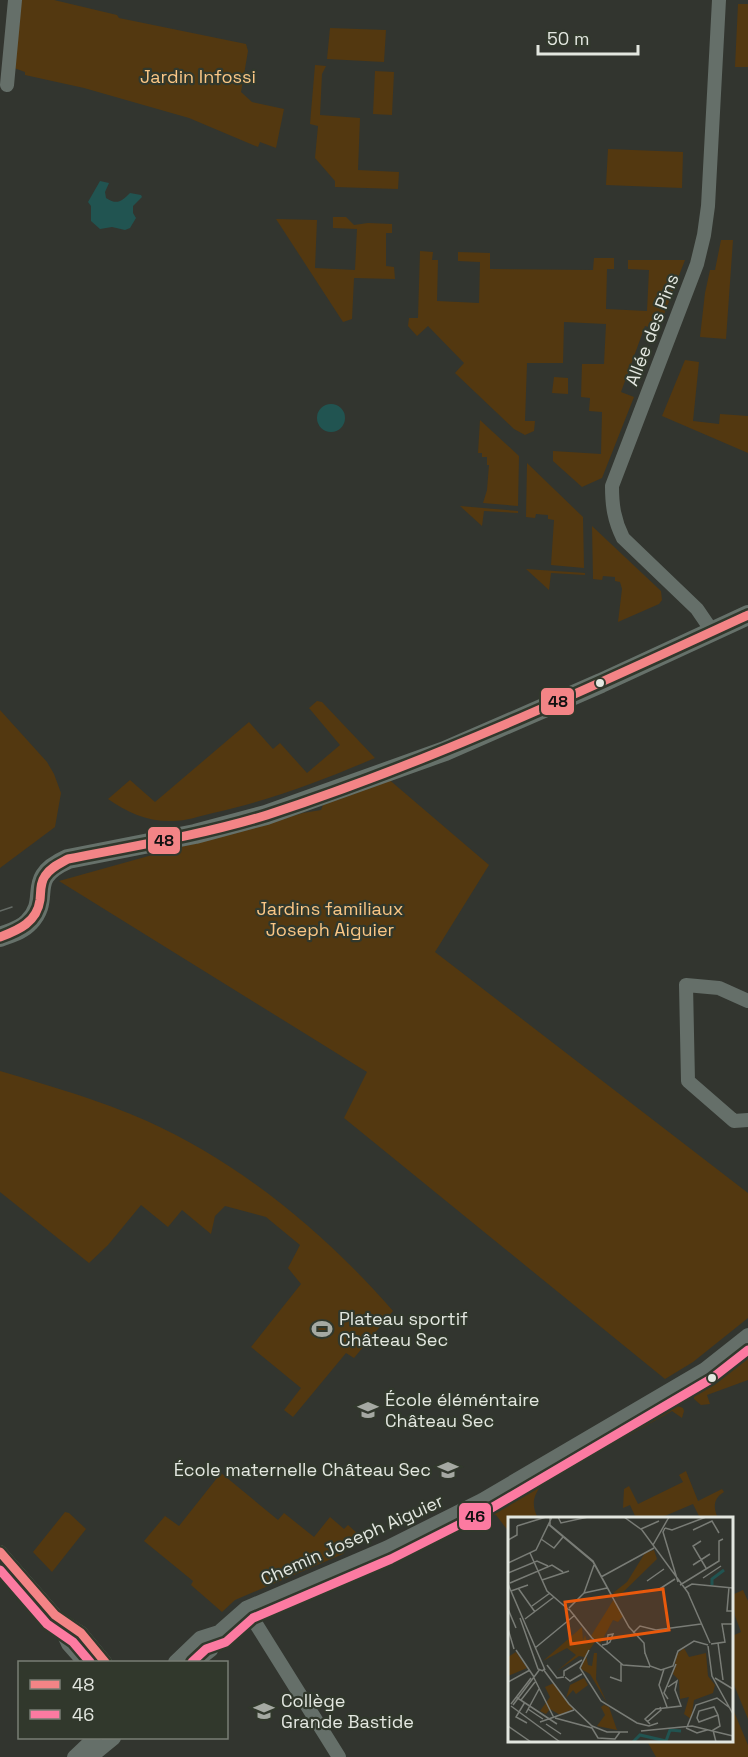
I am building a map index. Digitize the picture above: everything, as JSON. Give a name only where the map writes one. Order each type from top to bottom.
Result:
[{"type":"street","points":[[7,85],[15,0]]},
{"type":"street","name":"Allée des Pins","points":[[712,631],[697,609],[623,538],[616,523],[612,504],[612,486],[697,264],[704,235],[708,206],[719,0]]},
{"type":"street","points":[[0,937],[23,928],[31,921],[37,912],[43,877],[49,868],[57,864],[77,857],[195,834],[274,812],[445,751],[601,683],[748,615]]},
{"type":"street","points":[[748,1001],[719,988],[686,985],[688,1081],[734,1121],[748,1120]]},
{"type":"street","name":"Chemin Joseph Aiguier","points":[[176,1661],[200,1638],[219,1632],[246,1608],[386,1548],[482,1500],[705,1369],[748,1335]]},
{"type":"street","points":[[0,1552],[55,1616],[68,1644],[83,1661]]},
{"type":"street","points":[[246,1608],[339,1757]]},
{"type":"street","points":[[55,1616],[81,1633],[104,1661]]},
{"type":"street","name":"Chemin Joseph Aiguier","points":[[197,1661],[211,1650],[219,1632]]},
{"type":"street","points":[[74,1757],[92,1739]]},
{"type":"street","points":[[92,1757],[112,1739]]},
{"type":"green space","name":"Jardin Infossi","points":[[20,0],[54,0],[117,15],[119,18],[246,44],[248,51],[241,92],[252,102],[284,109],[276,148],[260,142],[258,147],[189,118],[84,88],[25,75],[25,72],[14,68]]},
{"type":"green space","points":[[738,4],[748,4],[748,67],[735,67]]},
{"type":"green space","points":[[330,28],[386,30],[384,62],[327,59]]},
{"type":"green space","points":[[315,65],[326,66],[322,74],[320,115],[360,118],[358,170],[399,172],[398,189],[335,187],[335,181],[315,158],[318,126],[310,124]]},
{"type":"green space","points":[[375,71],[394,72],[392,115],[373,114]]},
{"type":"green space","points":[[608,149],[683,152],[682,188],[606,185]]},
{"type":"green space","points":[[333,217],[346,217],[354,225],[392,224],[392,233],[386,233],[386,266],[394,267],[395,279],[354,278],[352,319],[343,322],[276,219],[317,220],[315,268],[355,270],[357,229],[333,228]]},
{"type":"green space","points":[[721,240],[733,240],[726,339],[700,337],[705,293],[710,270],[715,270]]},
{"type":"green space","points":[[420,251],[433,252],[432,260],[438,260],[437,301],[479,303],[480,262],[458,261],[458,252],[490,253],[490,269],[593,270],[594,258],[614,258],[614,269],[607,269],[606,309],[647,311],[649,270],[628,269],[628,260],[685,260],[658,330],[645,326],[621,392],[634,397],[602,478],[582,487],[553,461],[553,451],[601,454],[602,412],[589,411],[590,398],[581,397],[582,364],[604,364],[606,324],[564,322],[563,363],[527,363],[525,421],[535,421],[534,431],[525,435],[514,429],[455,373],[464,363],[428,326],[417,336],[408,326],[409,318],[418,318]]},
{"type":"green space","points":[[685,360],[699,362],[693,421],[719,424],[720,414],[748,416],[748,453],[662,416]]},
{"type":"green space","points":[[554,377],[568,378],[568,394],[552,393]]},
{"type":"green space","points":[[480,420],[519,456],[518,506],[483,503],[487,490],[489,465],[487,465],[487,457],[482,457],[482,453],[478,453]]},
{"type":"green space","points":[[527,463],[583,517],[584,568],[551,565],[554,520],[548,519],[548,515],[536,514],[535,518],[526,517]]},
{"type":"green space","points":[[460,506],[518,511],[518,513],[484,511],[482,526]]},
{"type":"green space","points":[[592,526],[661,591],[662,600],[659,604],[618,622],[622,589],[620,582],[615,581],[615,577],[603,576],[602,580],[593,579]]},
{"type":"green space","points":[[526,569],[585,573],[585,575],[551,573],[549,590]]},
{"type":"green space","points":[[317,701],[322,702],[375,758],[276,796],[183,820],[164,821],[147,818],[108,799],[130,780],[155,802],[249,722],[273,749],[280,743],[307,773],[340,745],[309,708]]},
{"type":"green space","points":[[0,710],[47,762],[61,793],[55,827],[0,868]]},
{"type":"green space","name":"Jardins familiaux Joseph Aiguier","points":[[386,777],[489,865],[435,952],[748,1193],[748,1318],[693,1362],[665,1379],[344,1118],[367,1072],[59,881],[303,813],[321,810],[323,805]]},
{"type":"green space","points":[[0,1071],[129,1113],[182,1138],[216,1158],[249,1179],[310,1228],[367,1282],[393,1311],[354,1358],[346,1353],[293,1417],[284,1410],[301,1388],[251,1347],[301,1284],[288,1268],[300,1245],[266,1217],[225,1206],[215,1216],[211,1234],[182,1210],[168,1227],[141,1205],[108,1245],[89,1263],[0,1192]]},
{"type":"green space","points":[[748,1351],[748,1380],[707,1395],[710,1404],[701,1405],[694,1399],[694,1394]]},
{"type":"green space","points":[[675,1405],[683,1408],[682,1418],[672,1411],[542,1484],[534,1501],[538,1517],[508,1517],[508,1531],[496,1515],[488,1513]]},
{"type":"green space","points":[[686,1471],[698,1501],[722,1489],[724,1492],[715,1502],[717,1516],[700,1517],[693,1504],[662,1517],[636,1517],[630,1505],[623,1508],[624,1489],[629,1486],[638,1504],[683,1482],[679,1475]]},
{"type":"green space","points":[[221,1473],[278,1520],[284,1513],[314,1537],[330,1517],[344,1529],[348,1525],[358,1534],[343,1554],[235,1600],[222,1612],[191,1585],[193,1581],[144,1541],[165,1516],[179,1526]]},
{"type":"green space","points":[[65,1512],[86,1529],[52,1572],[33,1552]]},
{"type":"green space","points":[[743,1590],[748,1601],[748,1719],[733,1682],[733,1636],[741,1632],[735,1616],[733,1595]]},
{"type":"green space","points":[[733,1709],[748,1745],[748,1757],[656,1757],[648,1742],[733,1742]]},
{"type":"water","points":[[100,181],[109,183],[105,192],[106,198],[113,201],[121,200],[130,193],[141,195],[142,197],[133,206],[136,218],[130,228],[125,230],[112,227],[100,229],[91,221],[91,206],[88,202]]},
{"type":"water","points":[[331,404],[341,408],[345,418],[341,428],[331,432],[321,428],[317,418],[321,408]]},
{"type":"tram line","points":[[0,911],[12,907]]},
{"type":"transit line","name":"48","points":[[0,937],[31,920],[38,908],[41,884],[45,876],[52,868],[68,859],[218,828],[267,815],[329,794],[510,722],[748,615]]},
{"type":"transit line","name":"46","points":[[193,1661],[206,1649],[226,1642],[253,1618],[391,1559],[488,1510],[711,1379],[748,1350]]},
{"type":"transit line","name":"48","points":[[0,1552],[55,1615],[81,1633],[104,1661]]},
{"type":"transit line","name":"46","points":[[0,1570],[47,1624],[73,1642],[89,1661]]},
{"type":"place","name":"Plateau sportif Château Sec","points":[[322,1329]]},
{"type":"place","name":"École éléméntaire Château Sec","points":[[368,1410]]},
{"type":"place","name":"École maternelle Château Sec","points":[[448,1470]]},
{"type":"place","name":"Collège Grande Bastide","points":[[264,1711]]}]
